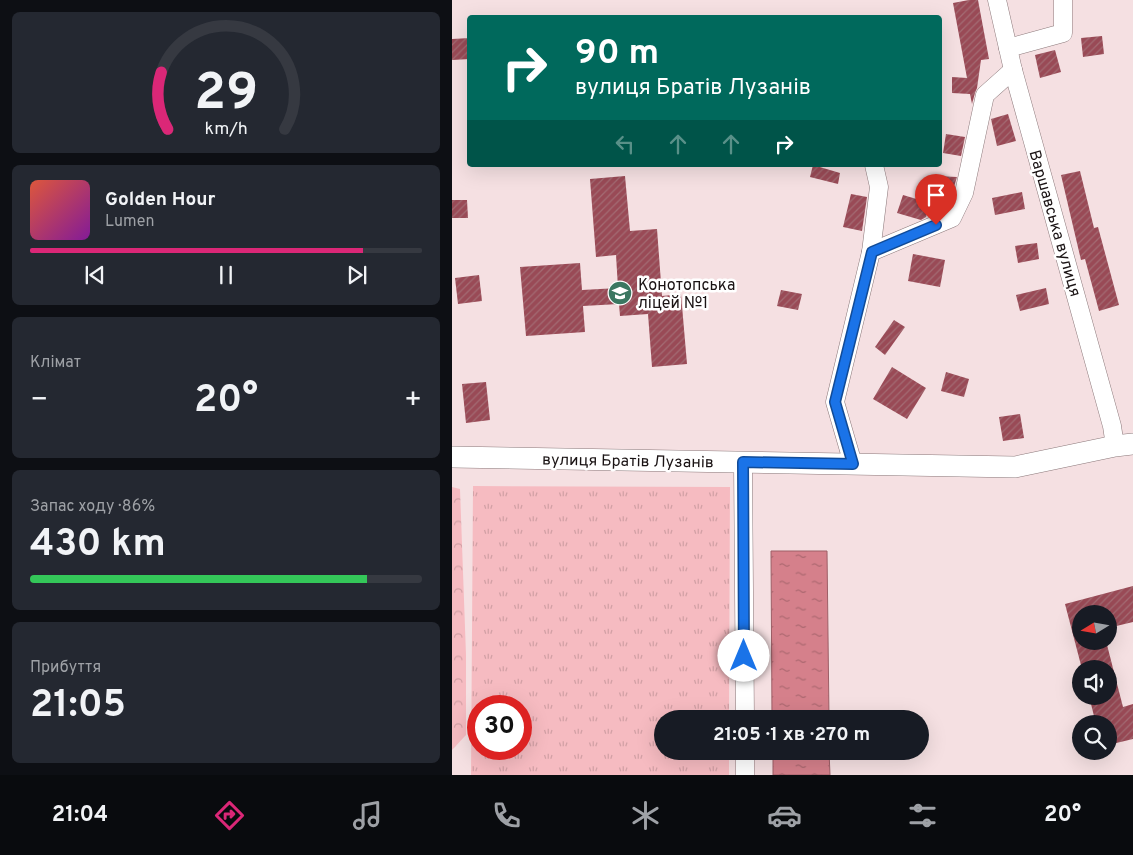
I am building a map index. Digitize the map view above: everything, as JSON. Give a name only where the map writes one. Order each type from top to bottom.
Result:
[{"type":"main road","name":"вулиця Братів Лузанів","points":[[452,457],[1015,467],[1124,445]]},
{"type":"street","name":"Варшавська вулиця","points":[[997,0],[1013,70],[1112,426],[1124,445]]},
{"type":"street","points":[[1008,48],[1062,33],[1063,0]]},
{"type":"street","points":[[872,252],[952,218],[964,194],[985,94],[1013,70]]},
{"type":"street","points":[[853,464],[835,402],[872,252],[879,187],[874,167]]},
{"type":"street","points":[[743,462],[745,710]]},
{"type":"street","points":[[745,760],[745,775]]},
{"type":"green space","points":[[473,486],[730,487],[729,710],[654,710],[654,760],[729,760],[729,775],[471,775],[471,760],[532,760],[532,695],[472,695]]},
{"type":"green space","points":[[452,487],[460,489],[466,655],[466,735],[452,750]]},
{"type":"water","points":[[771,551],[827,551],[829,710],[772,710]]},
{"type":"water","points":[[773,760],[829,760],[830,775],[773,775]]},
{"type":"building","points":[[978,0],[989,59],[981,60],[977,88],[972,104],[970,94],[952,93],[952,77],[967,78],[953,3]]},
{"type":"building","points":[[1102,36],[1104,54],[1083,57],[1081,38]]},
{"type":"building","points":[[467,38],[467,59],[452,60],[452,39]]},
{"type":"building","points":[[1055,50],[1061,72],[1040,78],[1035,55]]},
{"type":"building","points":[[1008,114],[1016,141],[997,146],[991,119]]},
{"type":"building","points":[[946,134],[965,137],[961,156],[943,153]]},
{"type":"building","points":[[812,167],[820,167],[840,173],[838,184],[810,177]]},
{"type":"building","points":[[1080,171],[1094,228],[1098,227],[1119,305],[1099,311],[1085,259],[1081,260],[1061,175]]},
{"type":"building","points":[[625,176],[630,231],[657,229],[662,296],[681,294],[687,364],[652,367],[648,314],[620,316],[619,304],[583,306],[585,332],[526,336],[520,267],[580,263],[582,290],[618,288],[616,255],[596,257],[590,179]]},
{"type":"building","points":[[936,176],[957,177],[952,193],[935,192]]},
{"type":"building","points":[[1022,192],[1025,209],[995,215],[992,198]]},
{"type":"building","points":[[851,194],[867,197],[862,231],[843,227]]},
{"type":"building","points":[[903,195],[930,203],[926,217],[921,220],[897,213]]},
{"type":"building","points":[[452,200],[467,200],[468,218],[452,218]]},
{"type":"building","points":[[1037,243],[1039,259],[1018,263],[1015,246]]},
{"type":"building","points":[[913,254],[945,260],[940,287],[908,281]]},
{"type":"building","points":[[479,275],[482,301],[458,304],[455,278]]},
{"type":"building","points":[[1046,288],[1049,304],[1020,311],[1016,295]]},
{"type":"building","points":[[781,290],[802,294],[798,310],[777,306]]},
{"type":"building","points":[[894,320],[905,327],[885,355],[875,347]]},
{"type":"building","points":[[892,367],[926,388],[907,419],[873,399]]},
{"type":"building","points":[[946,372],[969,379],[964,397],[941,391]]},
{"type":"building","points":[[486,382],[490,420],[466,423],[462,384]]},
{"type":"building","points":[[1020,414],[1024,438],[1003,441],[999,417]]},
{"type":"building","points":[[1133,586],[1133,622],[1117,626],[1117,605],[1072,605],[1072,631],[1065,604]]},
{"type":"building","points":[[1077,650],[1108,650],[1111,660],[1080,660]]},
{"type":"building","points":[[1117,684],[1123,707],[1133,704],[1133,739],[1117,743],[1117,715],[1094,715],[1091,705],[1117,705]]},
{"type":"place","name":"Конотопська ліцей №1","points":[[620,293]]},
{"type":"route","points":[[744,656],[743,462],[853,464],[835,402],[872,252],[936,225]]}]
